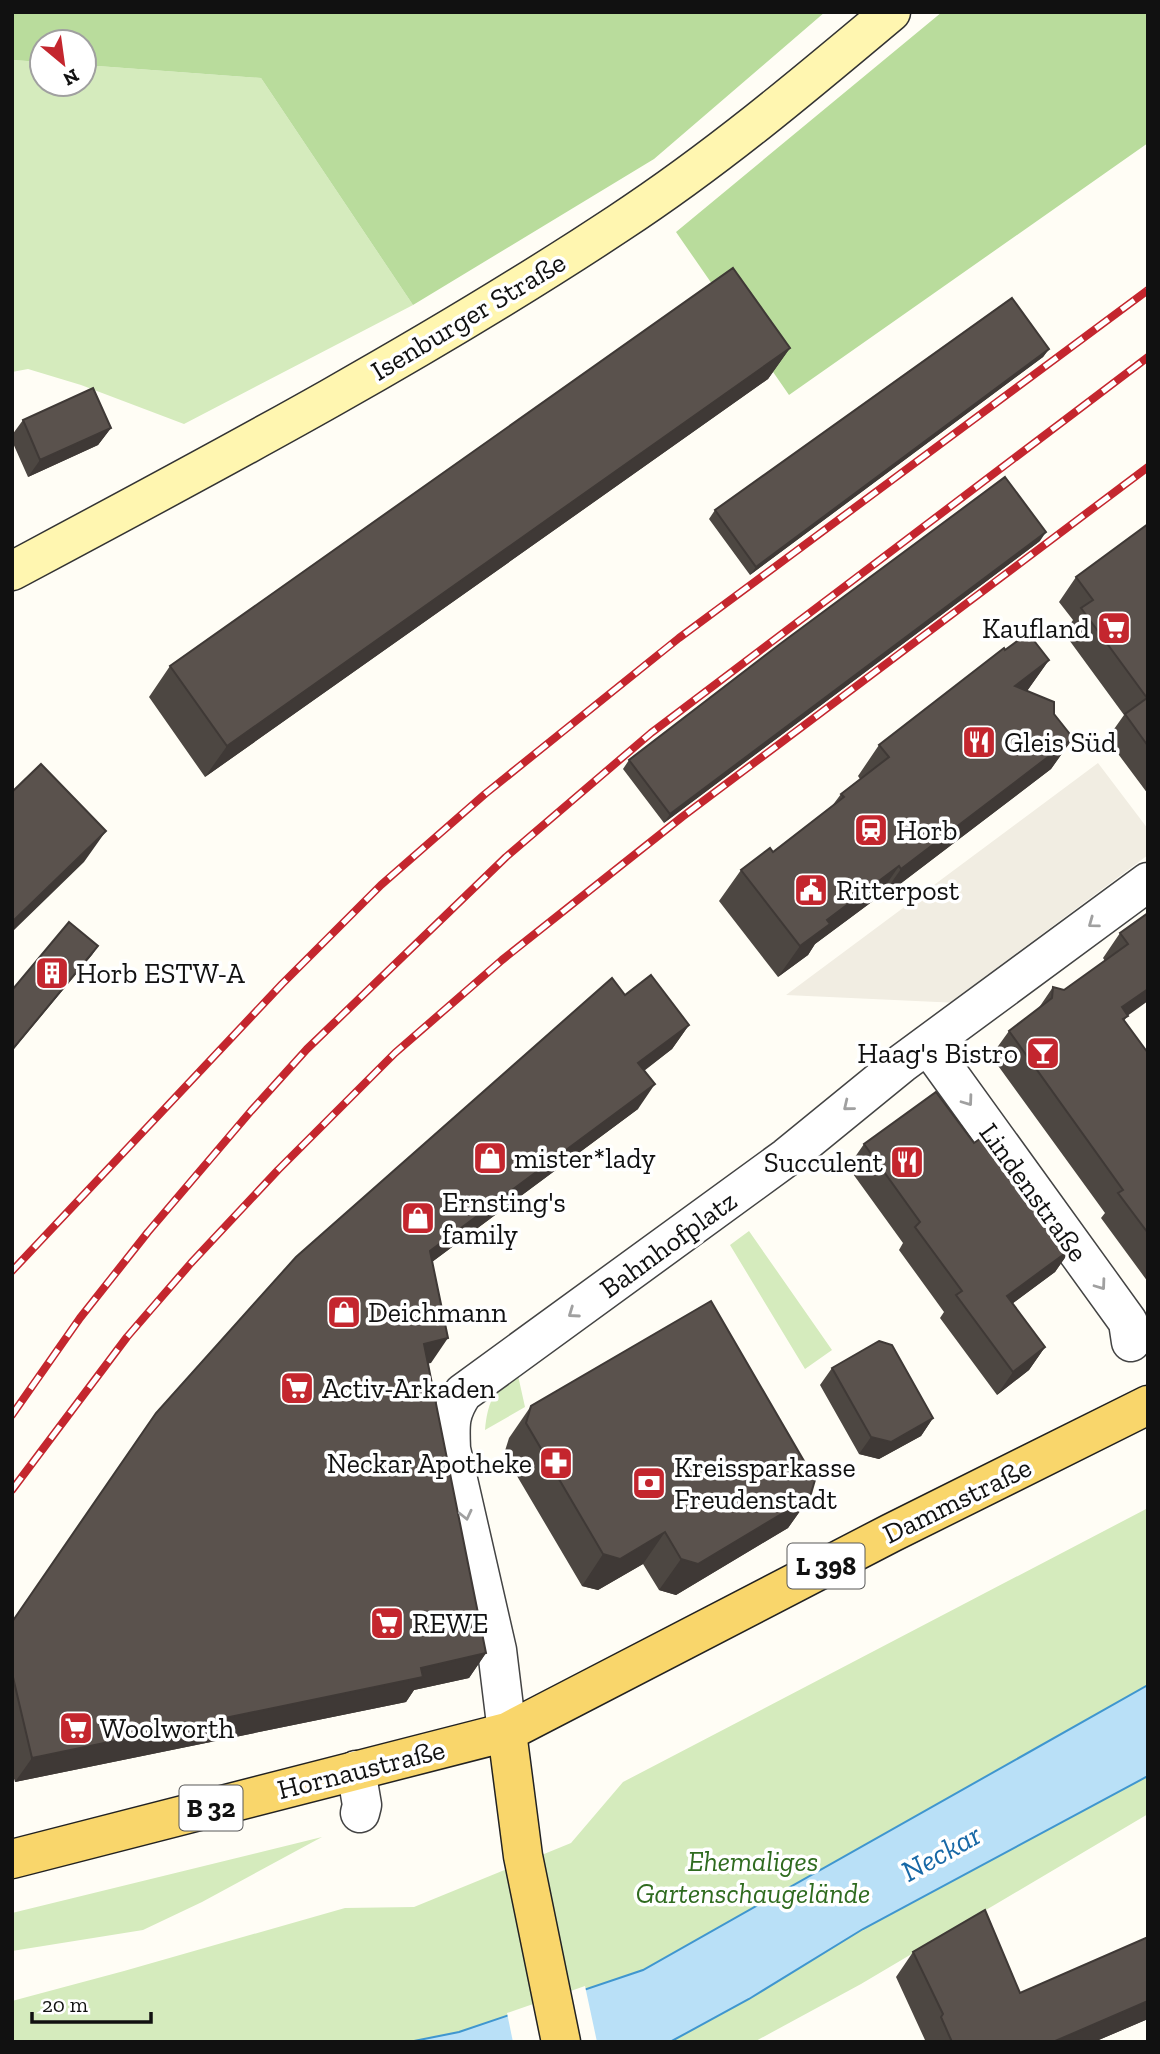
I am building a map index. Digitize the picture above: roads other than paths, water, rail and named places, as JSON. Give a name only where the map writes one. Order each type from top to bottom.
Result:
[{"type":"main road","name":"Dammstraße","points":[[507,1732],[891,1533],[1148,1405]]},
{"type":"main road","name":"Hornaustraße","points":[[12,1859],[507,1732]]},
{"type":"main road","points":[[507,1732],[522,1852],[561,2042]]},
{"type":"street","name":"Isenburger Straße","points":[[12,571],[265,436],[522,285],[686,176],[786,100],[891,12]]},
{"type":"street","name":"Bahnhofplatz","points":[[507,1732],[497,1650],[451,1449],[450,1419],[463,1393],[787,1157],[881,1080],[1148,882]]},
{"type":"street","name":"Lindenstraße","points":[[928,1045],[1130,1332]]},
{"type":"street","points":[[356,1770],[362,1805],[360,1813]]},
{"type":"water","name":"Neckar","points":[[1148,1685],[1148,1776],[863,1929],[749,1999],[670,2042],[409,2042],[459,2032],[643,1970]]},
{"type":"railway","points":[[12,1271],[282,984],[381,885],[485,794],[679,638],[1148,290]]},
{"type":"railway","points":[[12,1415],[80,1318],[148,1232],[251,1111],[307,1049],[506,857],[651,733],[1148,357]]},
{"type":"railway","points":[[12,1490],[127,1337],[191,1263],[278,1170],[395,1053],[502,960],[682,817],[1148,467]]},
{"type":"place","name":"Kaufland","points":[[1114,628]]},
{"type":"place","name":"Gleis Süd","points":[[979,742]]},
{"type":"place","name":"Horb","points":[[871,830]]},
{"type":"place","name":"Ritterpost","points":[[811,890]]},
{"type":"place","name":"Horb ESTW-A","points":[[52,973]]},
{"type":"place","name":"Haag's Bistro","points":[[1043,1053]]},
{"type":"place","name":"mister*lady","points":[[490,1158]]},
{"type":"place","name":"Succulent","points":[[907,1162]]},
{"type":"place","name":"Ernsting's family","points":[[418,1218]]},
{"type":"place","name":"Deichmann","points":[[344,1312]]},
{"type":"place","name":"Activ-Arkaden","points":[[297,1388]]},
{"type":"place","name":"Neckar Apotheke","points":[[556,1463]]},
{"type":"place","name":"Kreissparkasse Freudenstadt","points":[[649,1483]]},
{"type":"place","name":"REWE","points":[[387,1623]]},
{"type":"place","name":"Woolworth","points":[[76,1728]]},
{"type":"park label","name":"Ehemaliges Gartenschaugelände","points":[[753,1877]]}]
